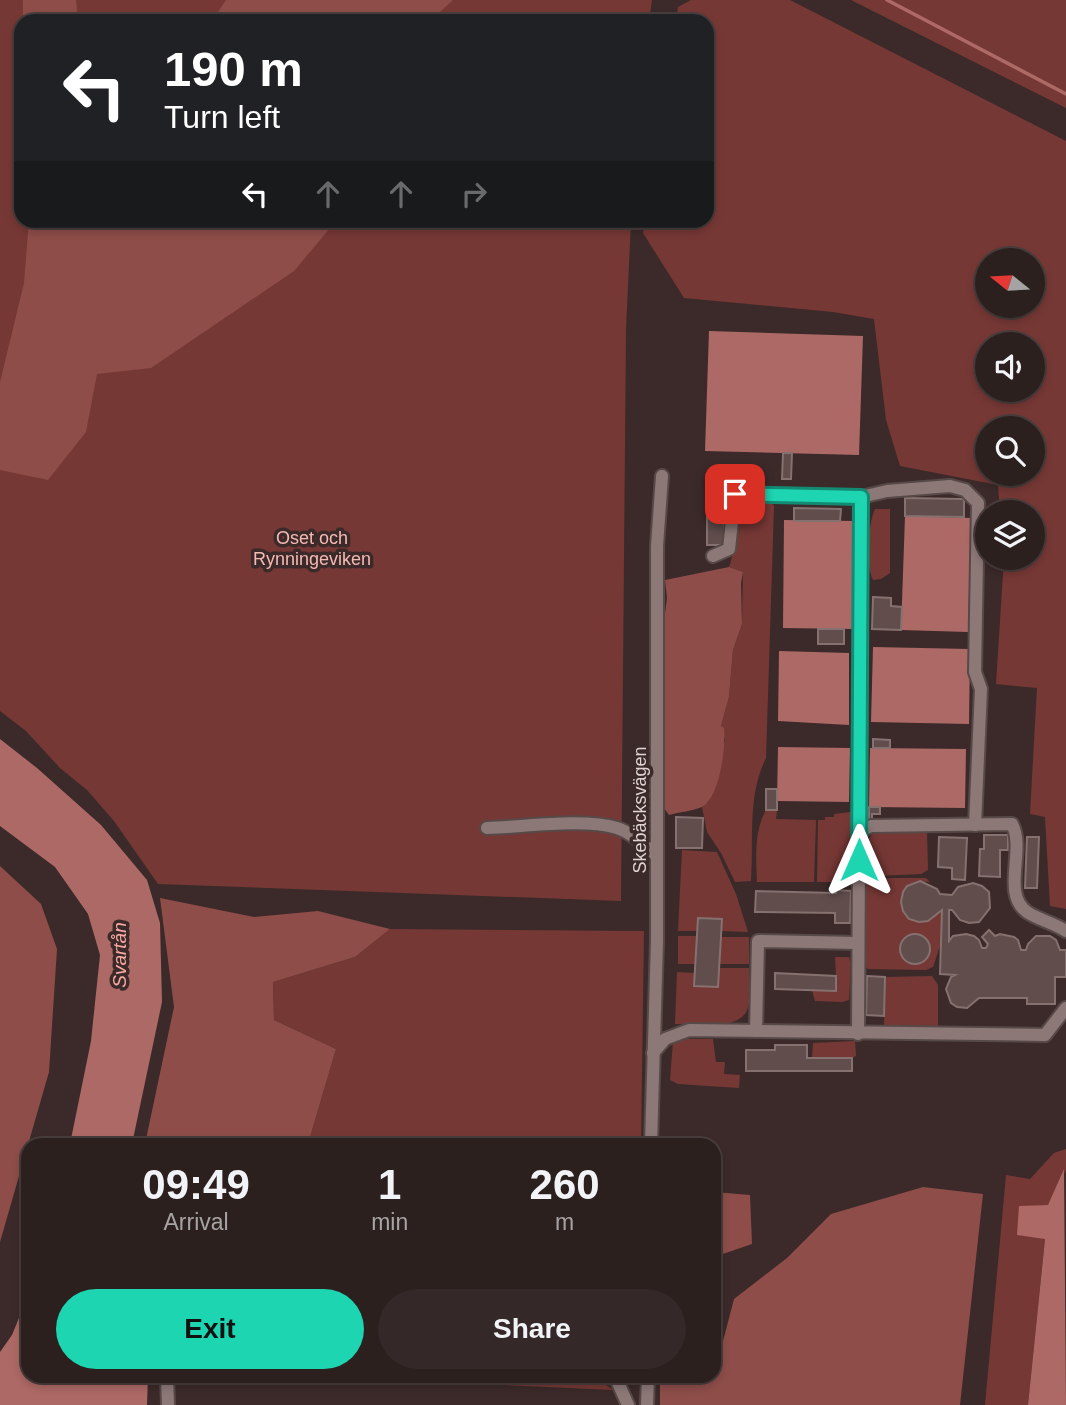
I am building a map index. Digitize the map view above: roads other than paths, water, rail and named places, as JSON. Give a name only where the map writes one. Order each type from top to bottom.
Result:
[{"type":"street","name":"Skebäcksvägen","points":[[651,1138],[657,856],[657,546],[662,476]]},
{"type":"street","points":[[713,556],[729,549],[735,494],[861,497],[887,491],[950,486],[965,490],[978,503],[975,673],[981,689],[975,825]]},
{"type":"street","points":[[858,1034],[861,497]]},
{"type":"street","points":[[859,832],[871,826],[1012,824],[1017,834],[1014,891],[1025,911],[1066,932]]},
{"type":"street","points":[[487,828],[561,825],[618,828],[657,856]]},
{"type":"street","points":[[756,1031],[758,941],[858,943]]},
{"type":"street","points":[[653,1054],[665,1039],[689,1030],[1045,1035],[1066,1008]]},
{"type":"street","points":[[167,1383],[169,1405]]},
{"type":"street","points":[[618,1383],[628,1405]]},
{"type":"street","points":[[647,1405],[648,1383]]},
{"type":"water","points":[[709,331],[863,336],[859,455],[705,451]]},
{"type":"water","points":[[905,516],[971,518],[968,632],[901,630]]},
{"type":"water","points":[[784,520],[854,521],[853,629],[783,628]]},
{"type":"water","points":[[873,647],[970,649],[969,724],[871,722]]},
{"type":"water","points":[[779,651],[849,653],[849,725],[778,721]]},
{"type":"water","name":"Svartån","points":[[0,739],[101,825],[147,880],[160,923],[162,1002],[133,1138],[71,1138],[91,1041],[100,955],[88,914],[55,867],[0,826]]},
{"type":"water","points":[[778,747],[850,748],[849,802],[777,801]]},
{"type":"water","points":[[870,748],[966,749],[965,808],[869,807]]},
{"type":"water","points":[[1064,1169],[1066,1405],[1028,1405],[1045,1239],[1017,1235],[1019,1206],[1048,1205]]},
{"type":"water","points":[[21,1313],[21,1383],[148,1383],[147,1405],[0,1405],[0,1352],[12,1335]]},
{"type":"waterway","points":[[887,0],[1066,94]]},
{"type":"park label","name":"Oset och Rynningeviken","points":[[312,548]]}]
